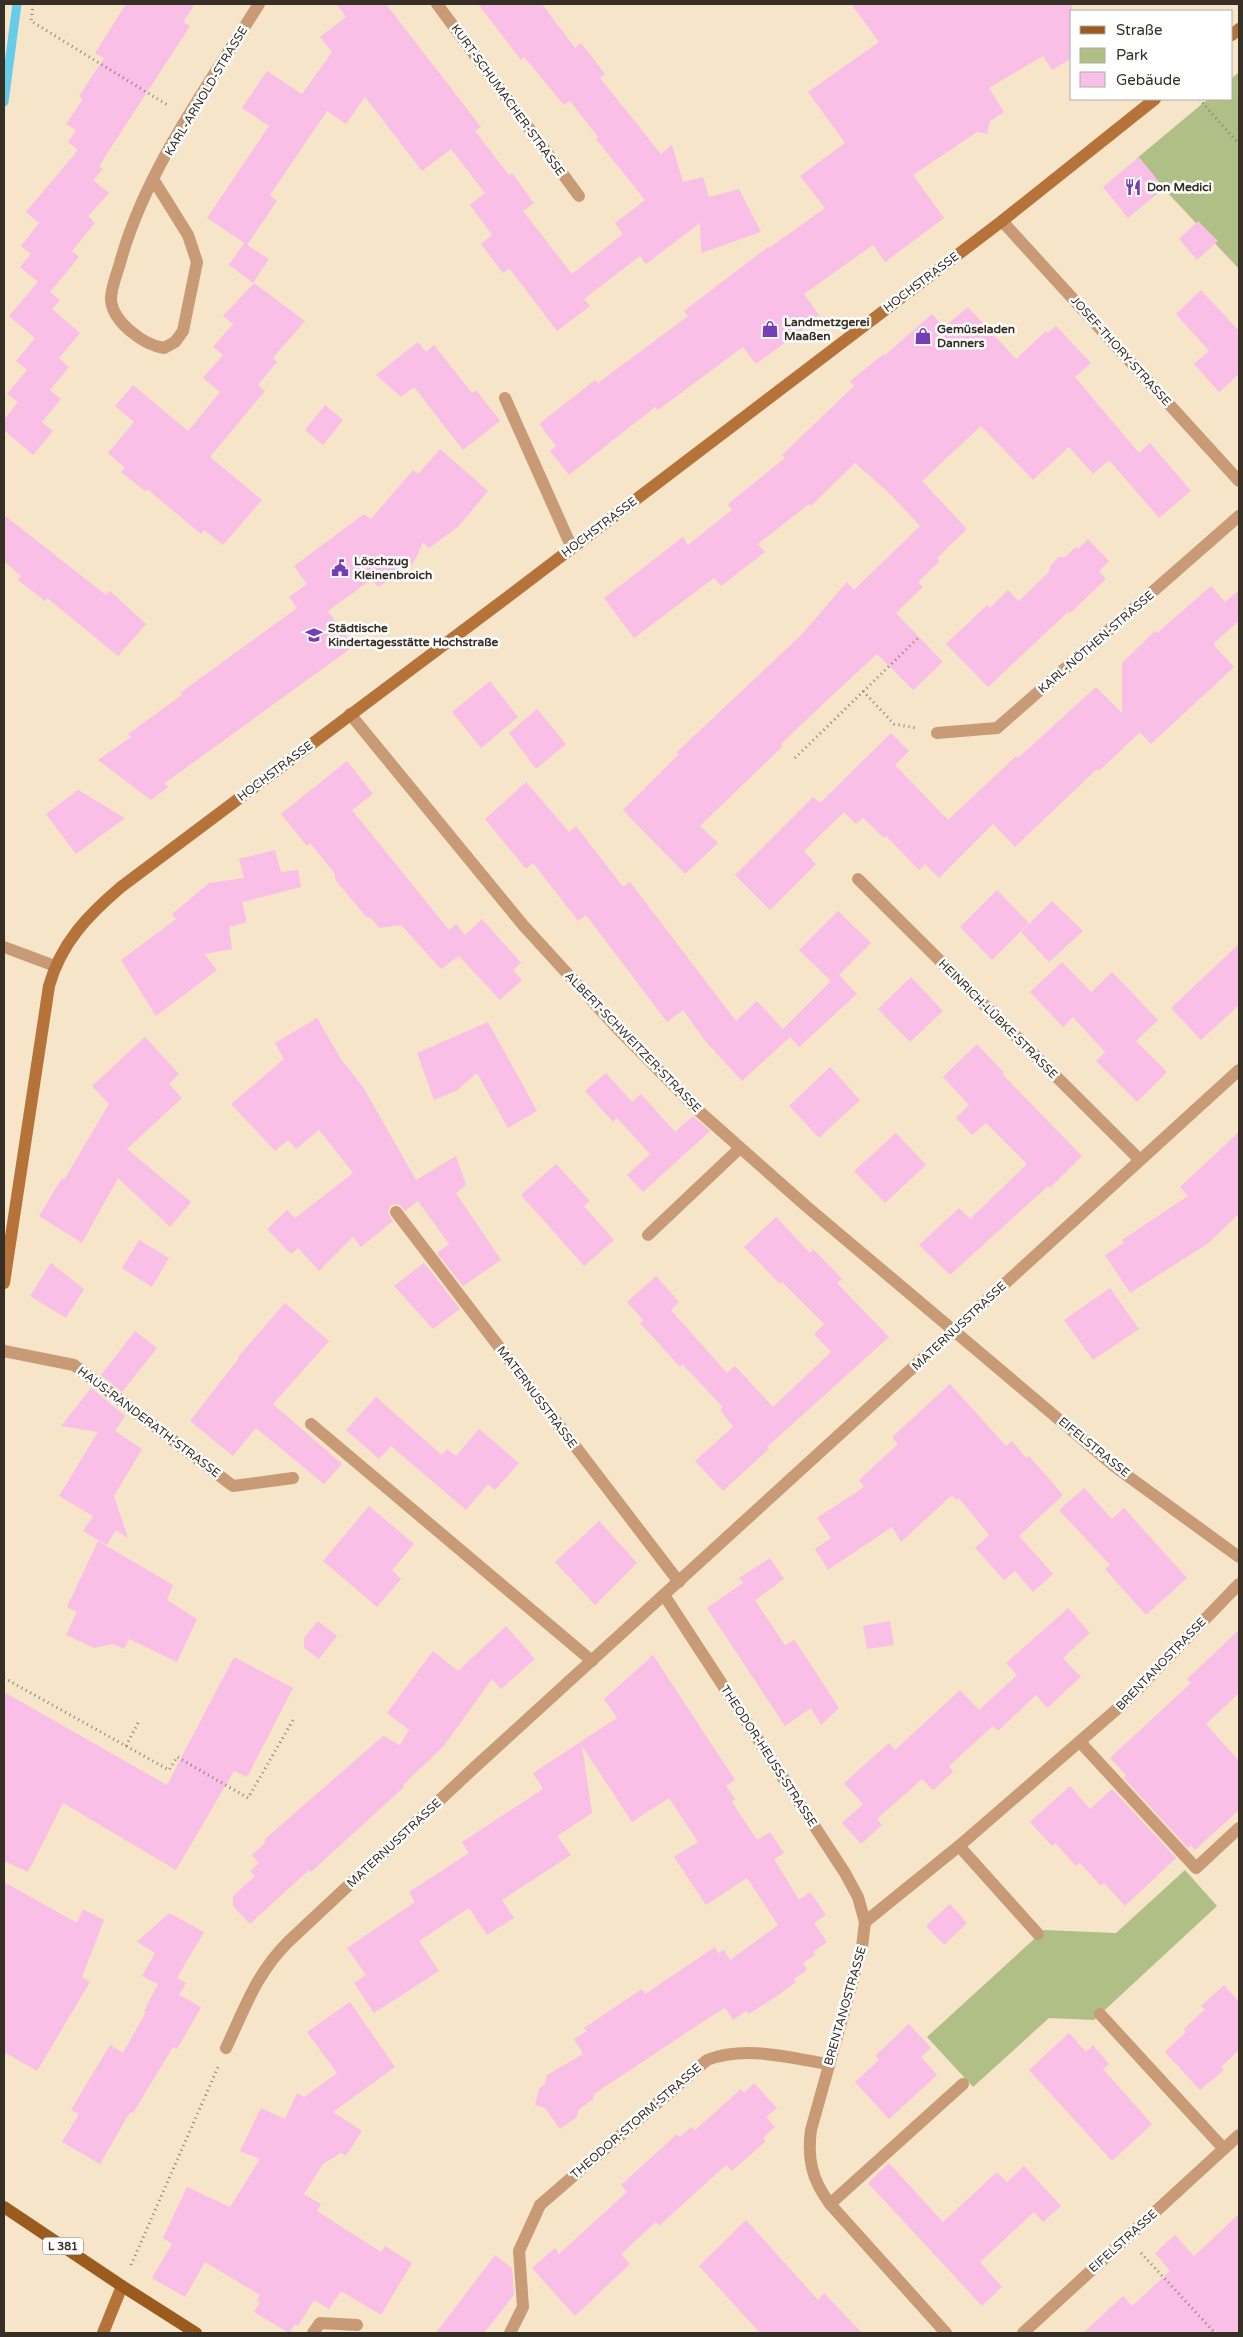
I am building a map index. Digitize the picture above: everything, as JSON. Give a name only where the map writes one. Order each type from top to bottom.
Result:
[{"type":"main road","name":"L 381","points":[[4,2207],[196,2333]]},
{"type":"street","name":"KARL-ARNOLD-STRASSE","points":[[153,179],[188,235],[197,262],[183,331],[175,342],[164,348],[146,343],[123,323],[113,308],[111,299],[132,222],[153,179],[188,118],[259,4]]},
{"type":"street","name":"KURT-SCHUMACHER-STRASSE","points":[[437,4],[579,196]]},
{"type":"street","name":"HOCHSTRASSE","points":[[55,966],[76,931],[121,887],[572,548],[1002,221],[1154,100]]},
{"type":"street","name":"JOSEF-THORY-STRASSE","points":[[1002,221],[1239,482]]},
{"type":"street","points":[[505,398],[572,548]]},
{"type":"street","name":"KARL-NÖTHEN-STRASSE","points":[[937,733],[997,728],[1239,516]]},
{"type":"street","name":"ALBERT-SCHWEITZER-STRASSE","points":[[350,714],[481,874],[570,978],[658,1070],[740,1148],[955,1330]]},
{"type":"street","name":"HEINRICH-LÜBKE-STRASSE","points":[[858,879],[1138,1159]]},
{"type":"street","points":[[4,947],[55,966],[49,986],[36,1062],[4,1283]]},
{"type":"street","name":"MATERNUSSTRASSE","points":[[226,2048],[259,1977],[280,1950],[474,1768],[955,1330],[1138,1159],[1239,1070]]},
{"type":"street","points":[[648,1235],[740,1148]]},
{"type":"street","name":"MATERNUSSTRASSE","points":[[396,1212],[679,1582]]},
{"type":"street","name":"EIFELSTRASSE","points":[[955,1330],[1114,1466],[1239,1557]]},
{"type":"street","name":"HAUS-RANDERATH-STRASSE","points":[[4,1351],[74,1365],[233,1486],[293,1478]]},
{"type":"street","points":[[312,1424],[592,1661]]},
{"type":"street","name":"BRENTANOSTRASSE","points":[[946,2333],[830,2204],[815,2182],[811,2170],[809,2144],[829,2064],[862,1948],[865,1922],[959,1846],[1124,1703],[1239,1584]]},
{"type":"street","name":"THEODOR-HEUSS-STRASSE","points":[[664,1596],[845,1873],[858,1898],[865,1922]]},
{"type":"street","points":[[1080,1742],[1196,1868],[1239,1828]]},
{"type":"street","points":[[959,1846],[1038,1934]]},
{"type":"street","points":[[1100,2014],[1224,2149]]},
{"type":"street","name":"THEODOR-STORM-STRASSE","points":[[510,2333],[523,2307],[519,2251],[540,2205],[707,2060],[722,2055],[748,2052],[829,2064]]},
{"type":"street","points":[[830,2204],[962,2084]]},
{"type":"street","name":"EIFELSTRASSE","points":[[1023,2333],[1239,2135]]},
{"type":"street","points":[[103,2333],[122,2286]]},
{"type":"street","points":[[313,2333],[320,2323],[356,2325]]},
{"type":"path","points":[[33,4],[31,21],[188,118]]},
{"type":"path","points":[[1200,100],[1239,144]]},
{"type":"path","points":[[795,758],[919,637]]},
{"type":"path","points":[[863,692],[894,724],[937,733]]},
{"type":"path","points":[[4,1678],[169,1770],[177,1757],[248,1798],[293,1720]]},
{"type":"path","points":[[126,1746],[139,1721]]},
{"type":"path","points":[[122,2286],[226,2048]]},
{"type":"path","points":[[1127,2237],[1215,2333]]},
{"type":"green space","points":[[1239,72],[1239,269],[1136,159],[1207,100],[1233,100],[1233,77]]},
{"type":"green space","points":[[1185,1870],[1217,1906],[1094,2020],[1049,2018],[973,2087],[927,2037],[1044,1930],[1116,1933]]},
{"type":"building","points":[[126,4],[195,4],[183,22],[190,26],[99,166],[103,169],[93,180],[109,193],[88,216],[95,223],[72,251],[79,257],[50,292],[60,300],[52,309],[80,333],[59,358],[69,367],[50,390],[61,399],[42,422],[53,431],[33,455],[4,430],[4,420],[18,402],[7,394],[27,370],[16,361],[35,338],[9,316],[38,282],[20,267],[31,254],[21,246],[39,223],[26,212],[78,150],[68,142],[76,130],[66,124],[83,99],[79,96],[104,58],[95,53]]},
{"type":"building","points":[[336,4],[386,4],[481,127],[475,131],[509,175],[512,173],[534,203],[523,211],[572,274],[623,234],[615,223],[645,200],[596,139],[598,137],[570,101],[564,105],[524,57],[521,60],[478,4],[542,4],[575,48],[581,43],[605,74],[600,78],[661,154],[672,145],[683,182],[703,177],[709,197],[739,189],[761,232],[701,253],[700,223],[646,264],[640,256],[584,299],[590,306],[557,331],[509,268],[503,273],[481,244],[492,235],[470,205],[485,193],[451,149],[422,171],[365,97],[346,124],[327,111],[270,195],[277,201],[247,245],[269,259],[253,283],[229,265],[244,243],[246,244],[207,218],[269,126],[242,108],[267,71],[302,94],[332,52],[320,37],[346,17]]},
{"type":"building","points":[[851,4],[1072,4],[1072,10],[1070,10],[1070,59],[1052,70],[1043,56],[989,88],[1004,112],[990,121],[987,134],[977,132],[913,175],[944,218],[885,262],[873,245],[804,294],[819,315],[807,324],[809,325],[756,364],[743,347],[658,410],[655,407],[569,475],[550,451],[556,446],[539,424],[595,380],[598,383],[688,316],[684,311],[769,246],[769,248],[825,208],[800,176],[845,143],[808,92],[879,42]]},
{"type":"building","name":"Don Medici","points":[[1139,157],[1164,188],[1128,218],[1103,187]]},
{"type":"building","points":[[1198,221],[1218,241],[1197,260],[1179,239]]},
{"type":"building","points":[[254,283],[305,321],[273,358],[277,362],[258,385],[265,391],[210,457],[262,500],[223,545],[204,530],[201,534],[147,489],[145,491],[121,472],[125,468],[108,453],[134,422],[115,406],[133,385],[188,431],[220,392],[203,378],[223,355],[213,347],[233,324],[223,316]]},
{"type":"building","points":[[1201,290],[1239,331],[1239,374],[1219,392],[1194,364],[1209,351],[1176,314]]},
{"type":"building","points":[[968,307],[1016,359],[1046,331],[1048,333],[1056,326],[1091,363],[1075,377],[1139,453],[1150,443],[1191,491],[1159,518],[1109,460],[1093,474],[1069,447],[1033,480],[981,426],[922,481],[967,529],[937,558],[940,561],[918,582],[923,587],[896,613],[943,662],[913,690],[877,654],[781,744],[783,746],[700,826],[718,843],[685,874],[623,810],[679,754],[677,752],[801,635],[847,582],[854,590],[920,526],[891,495],[855,463],[811,506],[809,504],[758,544],[765,552],[721,586],[714,578],[634,638],[604,598],[683,537],[688,545],[732,510],[728,504],[785,458],[782,455],[854,386],[850,381],[885,355],[932,314],[944,327]]},
{"type":"building","points":[[418,342],[426,352],[434,345],[472,393],[476,390],[500,421],[463,450],[414,387],[401,397],[376,375]]},
{"type":"building","points":[[325,405],[343,420],[323,445],[305,430]]},
{"type":"building","points":[[440,449],[488,491],[458,527],[429,548],[423,543],[413,563],[378,587],[372,579],[328,611],[354,646],[165,783],[168,787],[151,800],[98,760],[131,737],[128,734],[182,695],[180,693],[297,608],[289,597],[307,584],[294,566],[364,514],[371,519],[413,470],[418,474]]},
{"type":"building","points":[[4,515],[106,595],[110,591],[146,624],[118,656],[47,598],[45,601],[18,580],[21,576],[4,561]]},
{"type":"building","points":[[1088,539],[1109,561],[1099,571],[1106,579],[988,687],[946,644],[987,605],[990,608],[1008,590],[1019,601],[1049,572],[1050,566],[1059,557],[1065,557],[1076,547],[1078,549]]},
{"type":"building","points":[[1211,586],[1225,602],[1239,590],[1239,621],[1213,644],[1234,667],[1151,744],[1140,732],[1099,771],[1097,769],[1015,847],[993,824],[939,878],[925,864],[919,870],[886,836],[884,838],[863,818],[856,824],[844,812],[804,851],[816,864],[770,910],[735,875],[813,797],[820,803],[891,733],[909,751],[895,765],[948,820],[1016,756],[1018,758],[1096,687],[1122,713],[1122,663],[1155,631],[1157,633]]},
{"type":"building","points":[[490,681],[518,717],[481,748],[452,712]]},
{"type":"building","points":[[537,709],[566,744],[536,769],[509,733]]},
{"type":"building","points":[[347,761],[373,794],[352,810],[449,930],[456,924],[465,935],[482,919],[521,963],[513,970],[522,980],[500,1000],[459,956],[441,969],[401,925],[379,928],[371,918],[366,917],[335,879],[335,874],[310,843],[307,846],[281,814]]},
{"type":"building","points":[[526,782],[569,832],[576,826],[623,887],[630,882],[736,1021],[757,1001],[783,1029],[831,981],[799,950],[838,911],[871,943],[839,975],[857,994],[799,1047],[790,1037],[742,1081],[706,1042],[683,1010],[667,1022],[586,915],[578,921],[533,863],[526,869],[485,819]]},
{"type":"building","points":[[78,790],[125,818],[76,854],[46,814]]},
{"type":"building","points":[[275,850],[281,872],[298,870],[301,887],[242,902],[247,922],[229,927],[232,949],[204,954],[217,970],[156,1016],[121,960],[176,919],[172,914],[209,883],[244,878],[239,859]]},
{"type":"building","points":[[997,890],[1029,923],[992,960],[960,927]]},
{"type":"building","points":[[1052,901],[1083,931],[1049,962],[1021,932]]},
{"type":"building","points":[[1239,944],[1239,1005],[1201,1040],[1171,1008]]},
{"type":"building","points":[[1062,962],[1091,992],[1112,972],[1158,1020],[1136,1041],[1167,1072],[1137,1102],[1096,1061],[1105,1052],[1073,1017],[1063,1027],[1030,992]]},
{"type":"building","points":[[911,977],[943,1011],[910,1042],[878,1009]]},
{"type":"building","points":[[317,1018],[341,1059],[363,1087],[416,1180],[456,1156],[466,1185],[456,1193],[501,1260],[463,1286],[437,1253],[449,1244],[418,1201],[405,1211],[399,1204],[391,1205],[388,1213],[393,1221],[361,1247],[353,1237],[319,1271],[298,1248],[291,1254],[267,1229],[287,1210],[295,1218],[353,1173],[319,1130],[296,1149],[288,1140],[275,1151],[231,1104],[284,1059],[275,1043]]},
{"type":"building","points":[[488,1022],[537,1111],[508,1128],[477,1073],[456,1091],[434,1100],[417,1053]]},
{"type":"building","points":[[145,1037],[179,1074],[169,1084],[182,1098],[127,1149],[191,1202],[170,1227],[118,1178],[82,1243],[39,1216],[62,1178],[64,1180],[109,1104],[92,1086]]},
{"type":"building","points":[[977,1044],[1004,1073],[1003,1075],[1082,1156],[1050,1188],[1048,1186],[950,1275],[919,1245],[959,1208],[970,1219],[1027,1164],[986,1123],[972,1135],[956,1118],[969,1105],[943,1077]]},
{"type":"building","points":[[830,1067],[860,1100],[819,1138],[789,1106]]},
{"type":"building","points":[[606,1073],[632,1102],[641,1094],[675,1132],[693,1116],[710,1131],[643,1192],[627,1175],[650,1154],[617,1118],[613,1122],[585,1091]]},
{"type":"building","points":[[1239,1132],[1239,1214],[1207,1244],[1130,1293],[1105,1255],[1124,1243],[1122,1240],[1188,1196],[1180,1187]]},
{"type":"building","points":[[896,1133],[926,1165],[885,1203],[854,1171]]},
{"type":"building","points":[[556,1164],[590,1201],[584,1206],[614,1240],[584,1266],[521,1195]]},
{"type":"building","points":[[776,1217],[810,1253],[813,1249],[842,1279],[837,1283],[889,1337],[767,1447],[769,1449],[723,1491],[695,1461],[733,1427],[720,1410],[723,1407],[682,1364],[680,1367],[640,1323],[643,1320],[627,1302],[656,1276],[679,1302],[671,1310],[727,1373],[735,1366],[773,1407],[831,1352],[814,1334],[824,1324],[782,1282],[780,1284],[744,1247]]},
{"type":"building","points":[[139,1240],[169,1258],[152,1287],[122,1268]]},
{"type":"building","points":[[51,1263],[84,1289],[66,1318],[30,1296]]},
{"type":"building","points":[[424,1263],[460,1309],[433,1329],[394,1286]]},
{"type":"building","points":[[1110,1288],[1139,1329],[1093,1360],[1064,1320]]},
{"type":"building","points":[[285,1303],[329,1341],[273,1404],[342,1464],[324,1484],[256,1428],[233,1456],[190,1421],[238,1357]]},
{"type":"building","points":[[135,1331],[157,1348],[122,1392],[101,1375]]},
{"type":"building","points":[[950,1384],[1006,1446],[1012,1441],[1026,1458],[1029,1456],[1063,1495],[1019,1536],[1053,1574],[1033,1592],[1015,1571],[1004,1580],[975,1548],[989,1535],[959,1498],[957,1500],[952,1495],[901,1542],[892,1527],[828,1570],[815,1549],[831,1538],[817,1518],[864,1487],[859,1480],[898,1444],[892,1437]]},
{"type":"building","points":[[91,1388],[125,1416],[115,1431],[142,1449],[114,1496],[128,1538],[116,1530],[107,1545],[83,1531],[93,1516],[59,1496],[98,1432],[61,1426]]},
{"type":"building","points":[[376,1397],[442,1455],[447,1449],[456,1456],[479,1429],[519,1463],[495,1490],[488,1484],[466,1510],[391,1446],[379,1459],[346,1430]]},
{"type":"building","points":[[1084,1488],[1112,1519],[1124,1508],[1187,1578],[1146,1615],[1105,1569],[1110,1565],[1059,1510]]},
{"type":"building","points":[[369,1506],[414,1544],[392,1570],[401,1579],[377,1607],[323,1561]]},
{"type":"building","points":[[599,1521],[637,1563],[595,1605],[555,1562]]},
{"type":"building","points":[[98,1541],[173,1585],[167,1600],[197,1619],[177,1662],[129,1639],[124,1649],[113,1644],[94,1648],[66,1635],[77,1612],[67,1607]]},
{"type":"building","points":[[770,1558],[784,1579],[755,1600],[744,1584],[785,1645],[794,1640],[798,1645],[839,1708],[821,1725],[811,1708],[785,1726],[707,1608],[743,1583],[739,1578]]},
{"type":"building","points":[[1068,1608],[1090,1633],[1063,1658],[1081,1677],[1047,1708],[1036,1695],[998,1731],[993,1726],[949,1766],[953,1772],[933,1790],[922,1779],[877,1819],[882,1825],[861,1844],[842,1823],[863,1804],[844,1783],[889,1743],[895,1750],[960,1690],[979,1710],[1017,1675],[1006,1663]]},
{"type":"building","points":[[318,1621],[337,1636],[319,1659],[304,1648],[304,1638]]},
{"type":"building","points":[[890,1621],[894,1645],[867,1649],[863,1626]]},
{"type":"building","points":[[506,1626],[535,1659],[501,1689],[492,1679],[443,1747],[403,1785],[404,1787],[311,1872],[309,1870],[250,1924],[233,1906],[233,1896],[255,1876],[250,1871],[259,1863],[252,1855],[266,1842],[264,1840],[383,1736],[400,1745],[409,1730],[387,1713],[433,1651],[458,1671]]},
{"type":"building","points":[[1239,1630],[1239,1693],[1206,1724],[1239,1761],[1239,1810],[1195,1850],[1191,1845],[1188,1848],[1124,1778],[1126,1775],[1110,1758],[1191,1683],[1187,1679]]},
{"type":"building","points":[[653,1655],[735,1780],[726,1786],[735,1799],[732,1802],[757,1840],[770,1832],[784,1853],[774,1859],[799,1900],[810,1892],[826,1915],[814,1923],[827,1942],[813,1952],[815,1955],[803,1963],[807,1970],[794,1979],[796,1982],[777,1996],[749,2014],[746,2011],[733,2020],[725,2008],[713,2015],[594,2094],[593,2099],[578,2110],[577,2117],[560,2129],[545,2108],[535,2105],[539,2089],[545,2084],[547,2075],[583,2054],[574,2039],[587,2031],[584,2028],[642,1989],[645,1994],[715,1947],[718,1953],[724,1950],[730,1960],[778,1925],[747,1878],[706,1905],[674,1857],[698,1842],[669,1798],[632,1822],[582,1746],[592,1813],[557,1836],[571,1855],[502,1900],[514,1918],[487,1935],[469,1908],[419,1941],[439,1971],[374,2013],[354,1983],[366,1975],[347,1948],[415,1902],[409,1892],[469,1853],[462,1842],[543,1789],[533,1773],[617,1718],[604,1699]]},
{"type":"building","points":[[234,1657],[293,1688],[247,1777],[234,1771],[176,1870],[63,1803],[28,1872],[4,1861],[4,1692],[167,1785]]},
{"type":"building","points":[[1070,1786],[1090,1809],[1112,1789],[1176,1858],[1125,1906],[1104,1883],[1101,1886],[1080,1863],[1076,1866],[1055,1843],[1052,1846],[1030,1822]]},
{"type":"building","points":[[4,1882],[77,1923],[83,1909],[104,1920],[82,1977],[90,1982],[37,2071],[4,2052]]},
{"type":"building","points":[[950,1904],[967,1923],[944,1945],[926,1926]]},
{"type":"building","points":[[169,1913],[204,1932],[177,1978],[186,1983],[179,1995],[201,2007],[177,2049],[173,2047],[133,2113],[130,2112],[100,2164],[62,2142],[79,2114],[71,2110],[110,2045],[123,2053],[146,2012],[144,2011],[158,1984],[142,1976],[155,1953],[137,1942]]},
{"type":"building","points":[[1224,1985],[1239,2002],[1239,2050],[1221,2067],[1224,2070],[1200,2090],[1165,2052],[1186,2032],[1184,2029],[1205,2009],[1201,2006]]},
{"type":"building","points":[[350,2002],[395,2067],[333,2112],[362,2131],[346,2156],[341,2153],[323,2164],[304,2194],[321,2204],[317,2211],[381,2252],[385,2246],[412,2263],[381,2315],[341,2291],[329,2309],[314,2300],[298,2326],[295,2324],[289,2333],[254,2312],[260,2302],[257,2300],[260,2295],[205,2262],[185,2297],[152,2278],[172,2244],[163,2238],[187,2187],[230,2207],[260,2159],[240,2151],[261,2108],[285,2119],[297,2093],[304,2097],[337,2073],[307,2032]]},
{"type":"building","points":[[909,2024],[931,2048],[921,2057],[937,2075],[889,2119],[855,2082],[879,2060],[875,2056]]},
{"type":"building","points":[[1069,2033],[1086,2052],[1093,2045],[1109,2064],[1103,2069],[1152,2124],[1112,2161],[1029,2070]]},
{"type":"building","points":[[754,2083],[777,2108],[766,2117],[775,2127],[763,2138],[766,2141],[732,2171],[726,2165],[659,2226],[656,2222],[621,2254],[630,2264],[575,2316],[532,2268],[555,2248],[559,2254],[627,2192],[621,2185],[677,2134],[680,2137],[691,2127],[695,2130],[741,2089],[744,2093]]},
{"type":"building","points":[[889,2163],[943,2222],[997,2172],[1007,2182],[1024,2166],[1061,2206],[1043,2222],[1034,2212],[980,2262],[1002,2287],[982,2306],[868,2183]]},
{"type":"building","points":[[1239,2214],[1239,2333],[1083,2333],[1123,2296],[1132,2306],[1170,2271],[1155,2253],[1175,2235],[1194,2256]]},
{"type":"building","points":[[746,2220],[818,2300],[824,2293],[862,2333],[760,2333],[699,2266]]},
{"type":"building","points":[[495,2255],[512,2268],[514,2295],[484,2333],[436,2333]]},
{"type":"waterway","points":[[4,102],[17,4]]},
{"type":"place","name":"Don Medici","points":[[1133,187]]},
{"type":"place","name":"Landmetzgerei Maaßen","points":[[770,329]]},
{"type":"place","name":"Gemüseladen Danners","points":[[923,336]]},
{"type":"place","name":"Löschzug Kleinenbroich","points":[[340,568]]},
{"type":"place","name":"Städtische Kindertagesstätte Hochstraße","points":[[314,635]]}]
